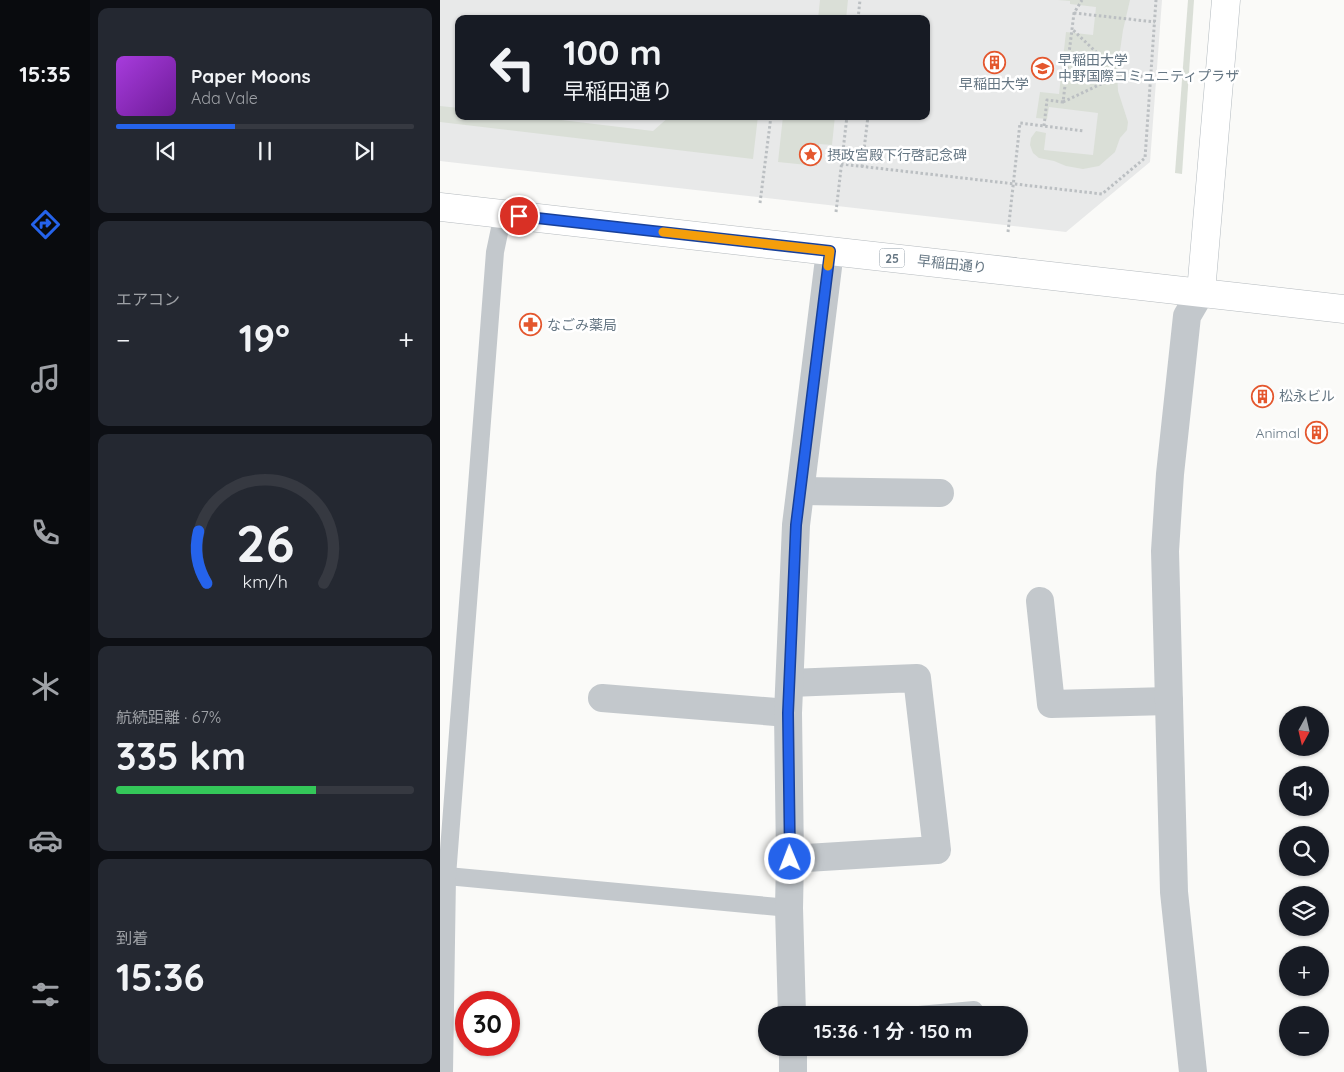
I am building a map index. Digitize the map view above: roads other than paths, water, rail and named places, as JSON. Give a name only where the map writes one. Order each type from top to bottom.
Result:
[{"type":"main road","points":[[1201,292],[1226,0]]},
{"type":"main road","name":"早稲田通り","points":[[440,207],[1344,308]]},
{"type":"street","points":[[792,1006],[788,713],[796,525],[830,251]]},
{"type":"street","points":[[1193,1072],[1174,892],[1165,551],[1170,474],[1187,316],[1201,292]]},
{"type":"street","points":[[801,491],[940,493]]},
{"type":"street","points":[[1040,602],[1051,704],[1169,701]]},
{"type":"street","points":[[790,683],[917,678],[937,850],[790,859]]},
{"type":"street","points":[[602,698],[788,713]]},
{"type":"street","points":[[793,1056],[794,1072]]},
{"type":"lane","points":[[444,1072],[447,876],[495,252],[503,214]]},
{"type":"lane","points":[[447,876],[789,908]]},
{"type":"place","name":"早稲田大学","points":[[994,62]]},
{"type":"place","name":"早稲田大学 中野国際コミュニティプラザ","points":[[1042,68]]},
{"type":"place","name":"摂政宮殿下行啓記念碑","points":[[811,155]]},
{"type":"place","name":"なごみ薬局","points":[[531,325]]},
{"type":"place","name":"松永ビル","points":[[1263,396]]},
{"type":"place","name":"Animal","points":[[1316,433]]}]
